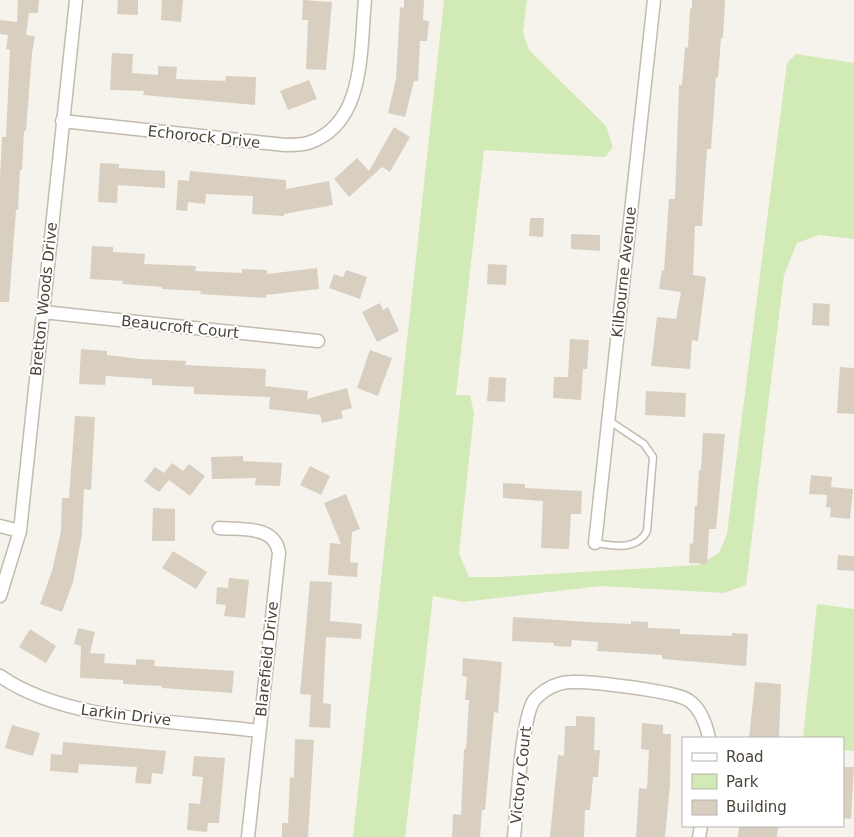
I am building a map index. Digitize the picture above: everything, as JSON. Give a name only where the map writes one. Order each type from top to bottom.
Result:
[{"type":"street","name":"Bretton Woods Drive","points":[[0,596],[20,531],[76,0]]},
{"type":"street","name":"Echorock Drive","points":[[62,122],[286,145],[308,143],[328,134],[340,123],[347,112],[357,84],[366,0]]},
{"type":"street","name":"Kilbourne Avenue","points":[[595,543],[654,0]]},
{"type":"street","name":"Beaucroft Court","points":[[43,312],[318,341]]},
{"type":"street","points":[[0,526],[20,531]]},
{"type":"street","name":"Blarefield Drive","points":[[220,528],[261,531],[271,535],[277,543],[279,554],[248,837]]},
{"type":"street","name":"Larkin Drive","points":[[0,676],[14,686],[85,712],[259,731]]},
{"type":"street","name":"Victory Court","points":[[514,837],[527,720],[534,700],[550,686],[572,682],[664,692],[688,700],[704,718],[709,737]]},
{"type":"lane","points":[[595,543],[623,547],[644,537],[647,531],[653,457],[644,444],[608,420]]},
{"type":"green space","points":[[444,0],[527,0],[523,32],[529,50],[606,126],[613,147],[605,157],[484,150],[456,395],[470,395],[474,413],[459,553],[469,577],[499,577],[699,565],[719,553],[727,534],[787,63],[796,54],[854,63],[854,239],[819,235],[797,243],[784,275],[746,585],[724,593],[601,586],[463,602],[433,596],[405,837],[353,837]]},
{"type":"green space","points":[[817,604],[854,609],[854,751],[844,750],[844,737],[803,737]]},
{"type":"building","points":[[18,0],[39,0],[38,13],[29,13],[26,35],[35,36],[26,131],[24,131],[22,170],[20,170],[18,210],[16,210],[9,302],[0,302],[0,178],[2,137],[6,137],[10,50],[6,49],[8,35],[0,34],[0,20],[17,22]]},
{"type":"building","points":[[118,0],[138,0],[138,15],[117,14]]},
{"type":"building","points":[[162,0],[183,0],[181,22],[161,20]]},
{"type":"building","points":[[303,0],[332,2],[326,70],[306,69],[308,20],[302,20]]},
{"type":"building","points":[[404,0],[424,0],[423,20],[429,21],[427,41],[420,41],[418,81],[414,81],[405,117],[388,113],[396,79],[400,7],[404,8]]},
{"type":"building","points":[[692,0],[725,0],[723,38],[721,38],[718,78],[716,77],[711,149],[707,149],[702,226],[695,226],[693,275],[706,277],[698,341],[692,340],[690,369],[651,366],[657,317],[676,319],[681,292],[659,289],[662,270],[664,271],[669,199],[675,199],[679,85],[682,85],[685,47],[688,48]]},
{"type":"building","points":[[112,53],[133,54],[132,73],[158,75],[158,66],[177,67],[176,79],[225,81],[226,76],[256,77],[255,105],[143,95],[144,91],[110,90]]},
{"type":"building","points":[[309,80],[317,99],[288,110],[280,91]]},
{"type":"building","points":[[394,127],[410,137],[390,172],[382,167],[349,197],[334,179],[357,158],[369,171]]},
{"type":"building","points":[[100,163],[119,164],[119,168],[165,171],[165,188],[118,185],[117,203],[98,202]]},
{"type":"building","points":[[190,171],[286,180],[286,189],[329,181],[333,205],[284,214],[284,216],[252,214],[253,196],[206,194],[205,204],[188,202],[187,211],[176,210],[178,180],[189,181]]},
{"type":"building","points":[[530,218],[544,218],[543,237],[529,236]]},
{"type":"building","points":[[571,234],[600,235],[600,251],[571,249]]},
{"type":"building","points":[[92,246],[113,247],[113,252],[145,254],[144,264],[196,266],[195,271],[242,273],[242,269],[267,270],[267,274],[317,268],[319,289],[266,295],[266,298],[200,294],[201,291],[162,289],[162,287],[122,284],[123,281],[90,279]]},
{"type":"building","points":[[488,264],[507,265],[506,285],[487,284]]},
{"type":"building","points":[[346,270],[367,277],[360,299],[329,288],[334,274],[343,277]]},
{"type":"building","points":[[380,303],[383,310],[388,307],[399,331],[377,342],[362,312]]},
{"type":"building","points":[[813,303],[830,304],[829,326],[812,325]]},
{"type":"building","points":[[570,339],[589,340],[587,369],[583,369],[581,400],[553,398],[554,377],[568,377]]},
{"type":"building","points":[[81,349],[107,351],[107,355],[140,359],[186,361],[185,365],[266,369],[265,386],[308,391],[307,399],[347,388],[352,408],[341,411],[343,418],[322,423],[320,415],[269,409],[270,397],[194,394],[194,387],[152,385],[152,379],[106,376],[105,385],[79,384]]},
{"type":"building","points":[[370,350],[392,358],[378,396],[357,388]]},
{"type":"building","points":[[840,367],[854,368],[854,414],[837,413]]},
{"type":"building","points":[[489,377],[506,378],[505,402],[487,401]]},
{"type":"building","points":[[646,391],[686,393],[685,417],[645,415]]},
{"type":"building","points":[[75,416],[95,417],[91,490],[84,489],[82,534],[73,582],[62,612],[40,604],[52,571],[61,531],[62,498],[69,498]]},
{"type":"building","points":[[703,433],[725,434],[716,529],[709,529],[707,564],[689,563],[690,543],[693,544],[699,470],[701,470]]},
{"type":"building","points":[[243,456],[243,461],[282,463],[280,486],[255,485],[256,478],[212,479],[211,457]]},
{"type":"building","points":[[172,463],[183,471],[189,464],[205,476],[190,496],[169,480],[159,492],[144,481],[155,467],[164,473]]},
{"type":"building","points":[[310,466],[330,476],[321,495],[300,485]]},
{"type":"building","points":[[811,475],[832,477],[831,487],[853,489],[850,519],[830,517],[831,508],[826,507],[827,495],[809,494]]},
{"type":"building","points":[[503,483],[525,484],[525,488],[582,491],[581,514],[571,514],[569,549],[541,548],[543,501],[503,498]]},
{"type":"building","points":[[346,494],[360,529],[352,532],[350,562],[358,563],[357,577],[328,575],[330,543],[341,544],[324,503]]},
{"type":"building","points":[[153,508],[175,509],[175,541],[152,541]]},
{"type":"building","points":[[173,551],[207,572],[196,589],[162,568]]},
{"type":"building","points":[[838,555],[854,556],[854,571],[837,570]]},
{"type":"building","points":[[229,578],[249,580],[245,618],[224,616],[226,605],[216,604],[217,587],[228,588]]},
{"type":"building","points":[[310,581],[332,582],[330,621],[362,624],[361,639],[326,637],[323,703],[331,704],[330,728],[309,727],[311,695],[300,694]]},
{"type":"building","points":[[513,617],[631,624],[631,621],[648,622],[648,628],[680,629],[680,634],[732,636],[732,633],[748,634],[746,666],[662,659],[662,655],[597,651],[598,642],[572,640],[571,647],[554,646],[554,643],[512,641]]},
{"type":"building","points":[[78,628],[95,632],[90,653],[105,654],[104,663],[136,665],[136,659],[155,660],[154,666],[234,671],[232,693],[123,684],[123,680],[80,678],[81,646],[74,644]]},
{"type":"building","points":[[30,629],[56,646],[46,663],[19,647]]},
{"type":"building","points":[[463,658],[502,662],[498,713],[494,712],[485,810],[482,810],[480,837],[452,837],[453,814],[461,815],[464,749],[466,749],[468,717],[469,700],[465,700],[467,677],[462,676]]},
{"type":"building","points":[[755,682],[781,684],[779,737],[749,737]]},
{"type":"building","points":[[576,716],[595,717],[594,750],[600,750],[598,777],[593,777],[590,810],[585,810],[584,837],[550,837],[558,755],[564,756],[565,726],[576,726]]},
{"type":"building","points":[[642,723],[663,725],[663,734],[671,734],[670,785],[665,837],[636,837],[639,788],[647,789],[649,750],[641,749]]},
{"type":"building","points":[[12,725],[40,733],[33,756],[5,748]]},
{"type":"building","points":[[295,739],[314,740],[308,837],[282,837],[282,823],[288,823],[290,777],[294,778]]},
{"type":"building","points":[[63,742],[166,751],[163,774],[152,773],[151,784],[135,783],[137,767],[79,764],[78,773],[50,771],[51,754],[62,755]]},
{"type":"building","points":[[194,756],[225,758],[219,823],[208,823],[207,832],[187,830],[189,803],[200,804],[203,777],[192,776]]},
{"type":"building","points":[[844,767],[854,767],[851,819],[844,818]]},
{"type":"building","points":[[739,827],[778,827],[777,837],[738,837]]}]
